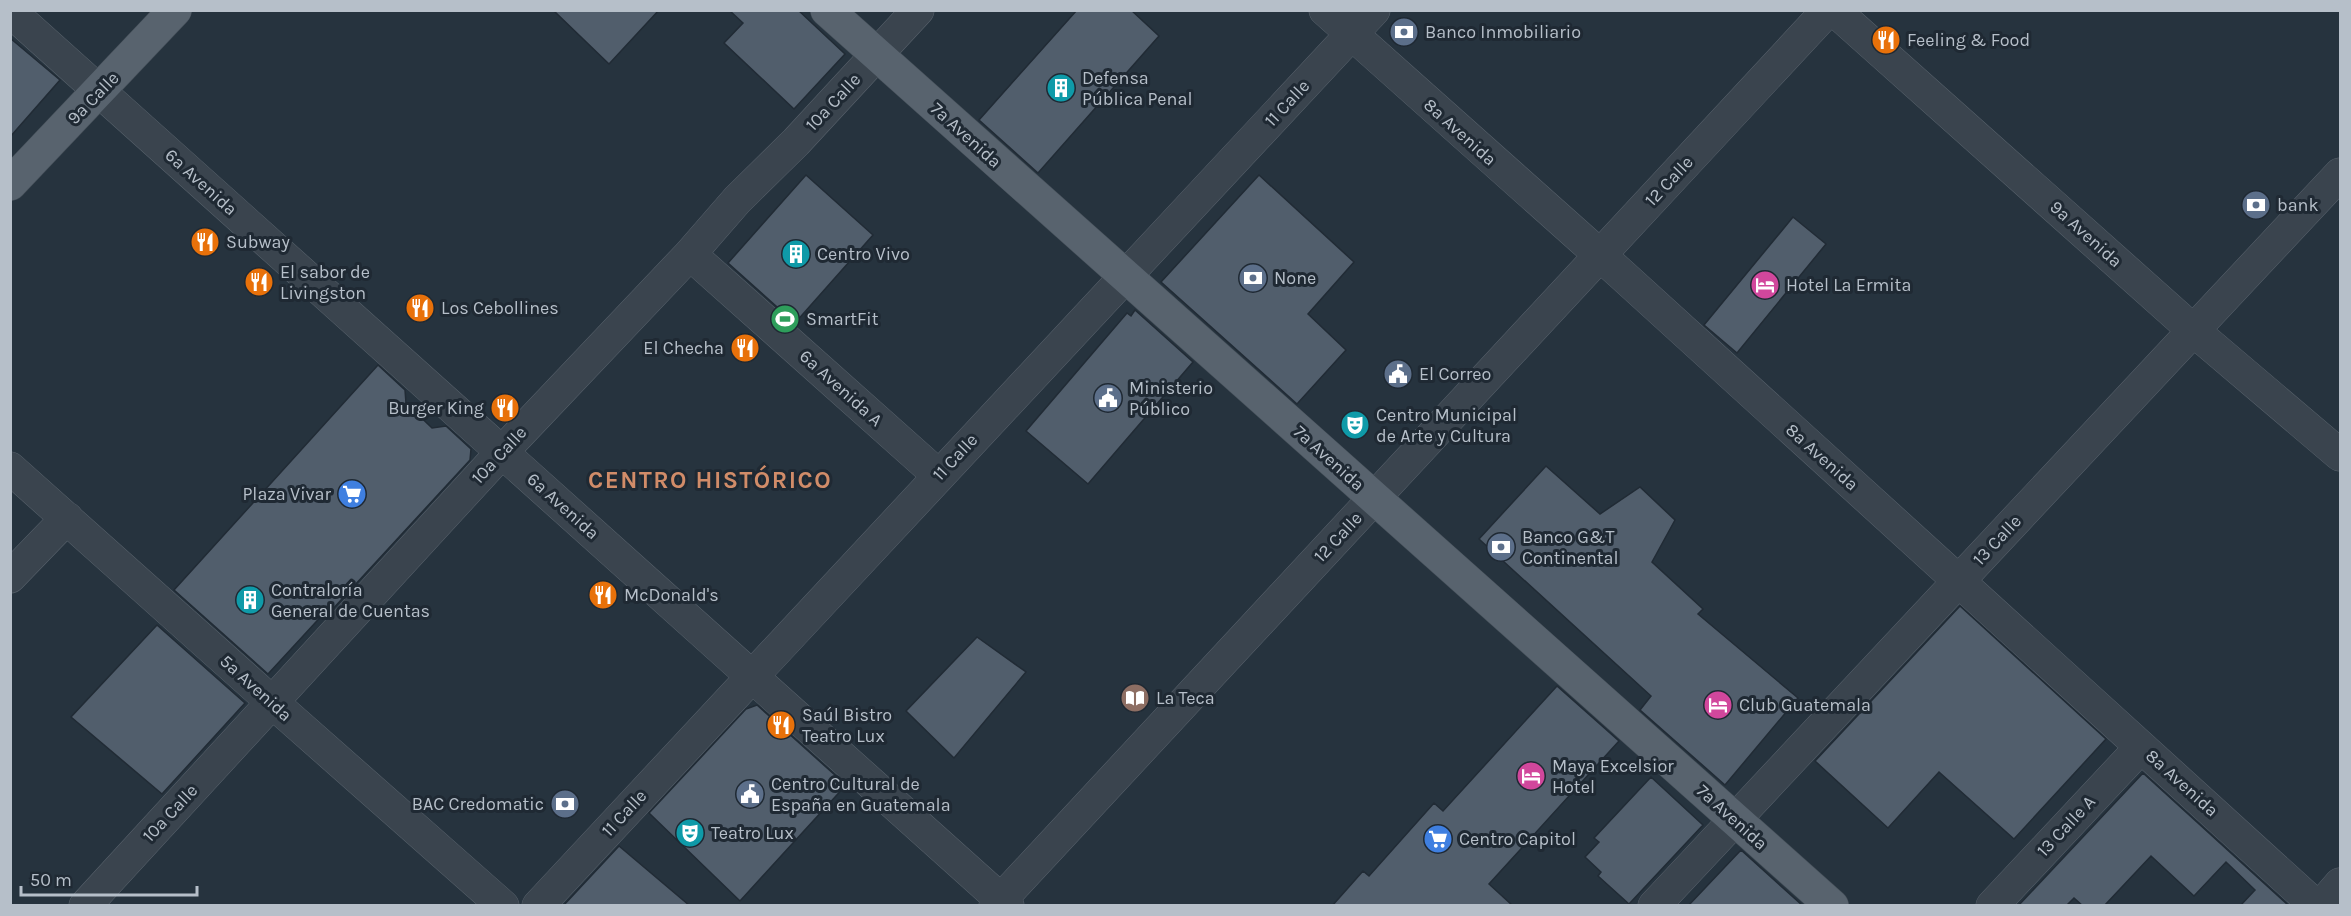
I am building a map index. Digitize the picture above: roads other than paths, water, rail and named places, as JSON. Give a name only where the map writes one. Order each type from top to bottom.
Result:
[{"type":"main road","name":"9a Calle","points":[[10,184],[175,10]]},
{"type":"main road","name":"7a Avenida","points":[[827,10],[1832,906]]},
{"type":"street","name":"10a Calle","points":[[86,906],[502,452],[690,254],[736,200],[796,142],[918,10]]},
{"type":"street","name":"8a Avenida","points":[[1325,10],[2316,906]]},
{"type":"street","name":"11 Calle","points":[[538,906],[1374,10]]},
{"type":"street","name":"12 Calle","points":[[1001,903],[1828,10]]},
{"type":"street","name":"9a Avenida","points":[[1834,10],[2194,331],[2340,455]]},
{"type":"street","name":"6a Avenida","points":[[10,11],[752,676],[1001,903]]},
{"type":"street","name":"13 Calle","points":[[1654,906],[2340,174]]},
{"type":"street","name":"6a Avenida A","points":[[690,254],[938,475]]},
{"type":"street","name":"5a Avenida","points":[[10,468],[503,906]]},
{"type":"street","points":[[10,577],[67,518]]},
{"type":"street","name":"13 Calle A","points":[[1992,906],[2141,747]]},
{"type":"street","points":[[2321,906],[2340,884]]},
{"type":"place","name":"Banco Inmobiliario","points":[[1404,32]]},
{"type":"place","name":"Feeling & Food","points":[[1886,40]]},
{"type":"place","name":"Defensa Pública Penal","points":[[1061,88]]},
{"type":"place","name":"bank","points":[[2256,205]]},
{"type":"place","name":"Subway","points":[[205,242]]},
{"type":"place","name":"Centro Vivo","points":[[796,254]]},
{"type":"place","name":"None","points":[[1253,278]]},
{"type":"place","name":"El sabor de Livingston","points":[[259,282]]},
{"type":"place","name":"Hotel La Ermita","points":[[1765,285]]},
{"type":"place","name":"Los Cebollines","points":[[420,308]]},
{"type":"place","name":"SmartFit","points":[[785,319]]},
{"type":"place","name":"El Checha","points":[[745,348]]},
{"type":"place","name":"El Correo","points":[[1398,374]]},
{"type":"place","name":"Ministerio Público","points":[[1108,398]]},
{"type":"place","name":"Burger King","points":[[505,408]]},
{"type":"place","name":"Centro Municipal de Arte y Cultura","points":[[1355,425]]},
{"type":"place","name":"Plaza Vivar","points":[[352,494]]},
{"type":"place","name":"Banco G&T Continental","points":[[1501,547]]},
{"type":"place","name":"McDonald's","points":[[603,595]]},
{"type":"place","name":"Contraloría General de Cuentas","points":[[250,600]]},
{"type":"place","name":"La Teca","points":[[1135,698]]},
{"type":"place","name":"Club Guatemala","points":[[1718,705]]},
{"type":"place","name":"Saúl Bistro Teatro Lux","points":[[781,725]]},
{"type":"place","name":"Maya Excelsior Hotel","points":[[1531,776]]},
{"type":"place","name":"Centro Cultural de España en Guatemala","points":[[750,794]]},
{"type":"place","name":"BAC Credomatic","points":[[565,804]]},
{"type":"place","name":"Teatro Lux","points":[[690,833]]},
{"type":"place","name":"Centro Capitol","points":[[1438,839]]},
{"type":"district","name":"CENTRO HISTÓRICO","points":[[710,480]]}]
